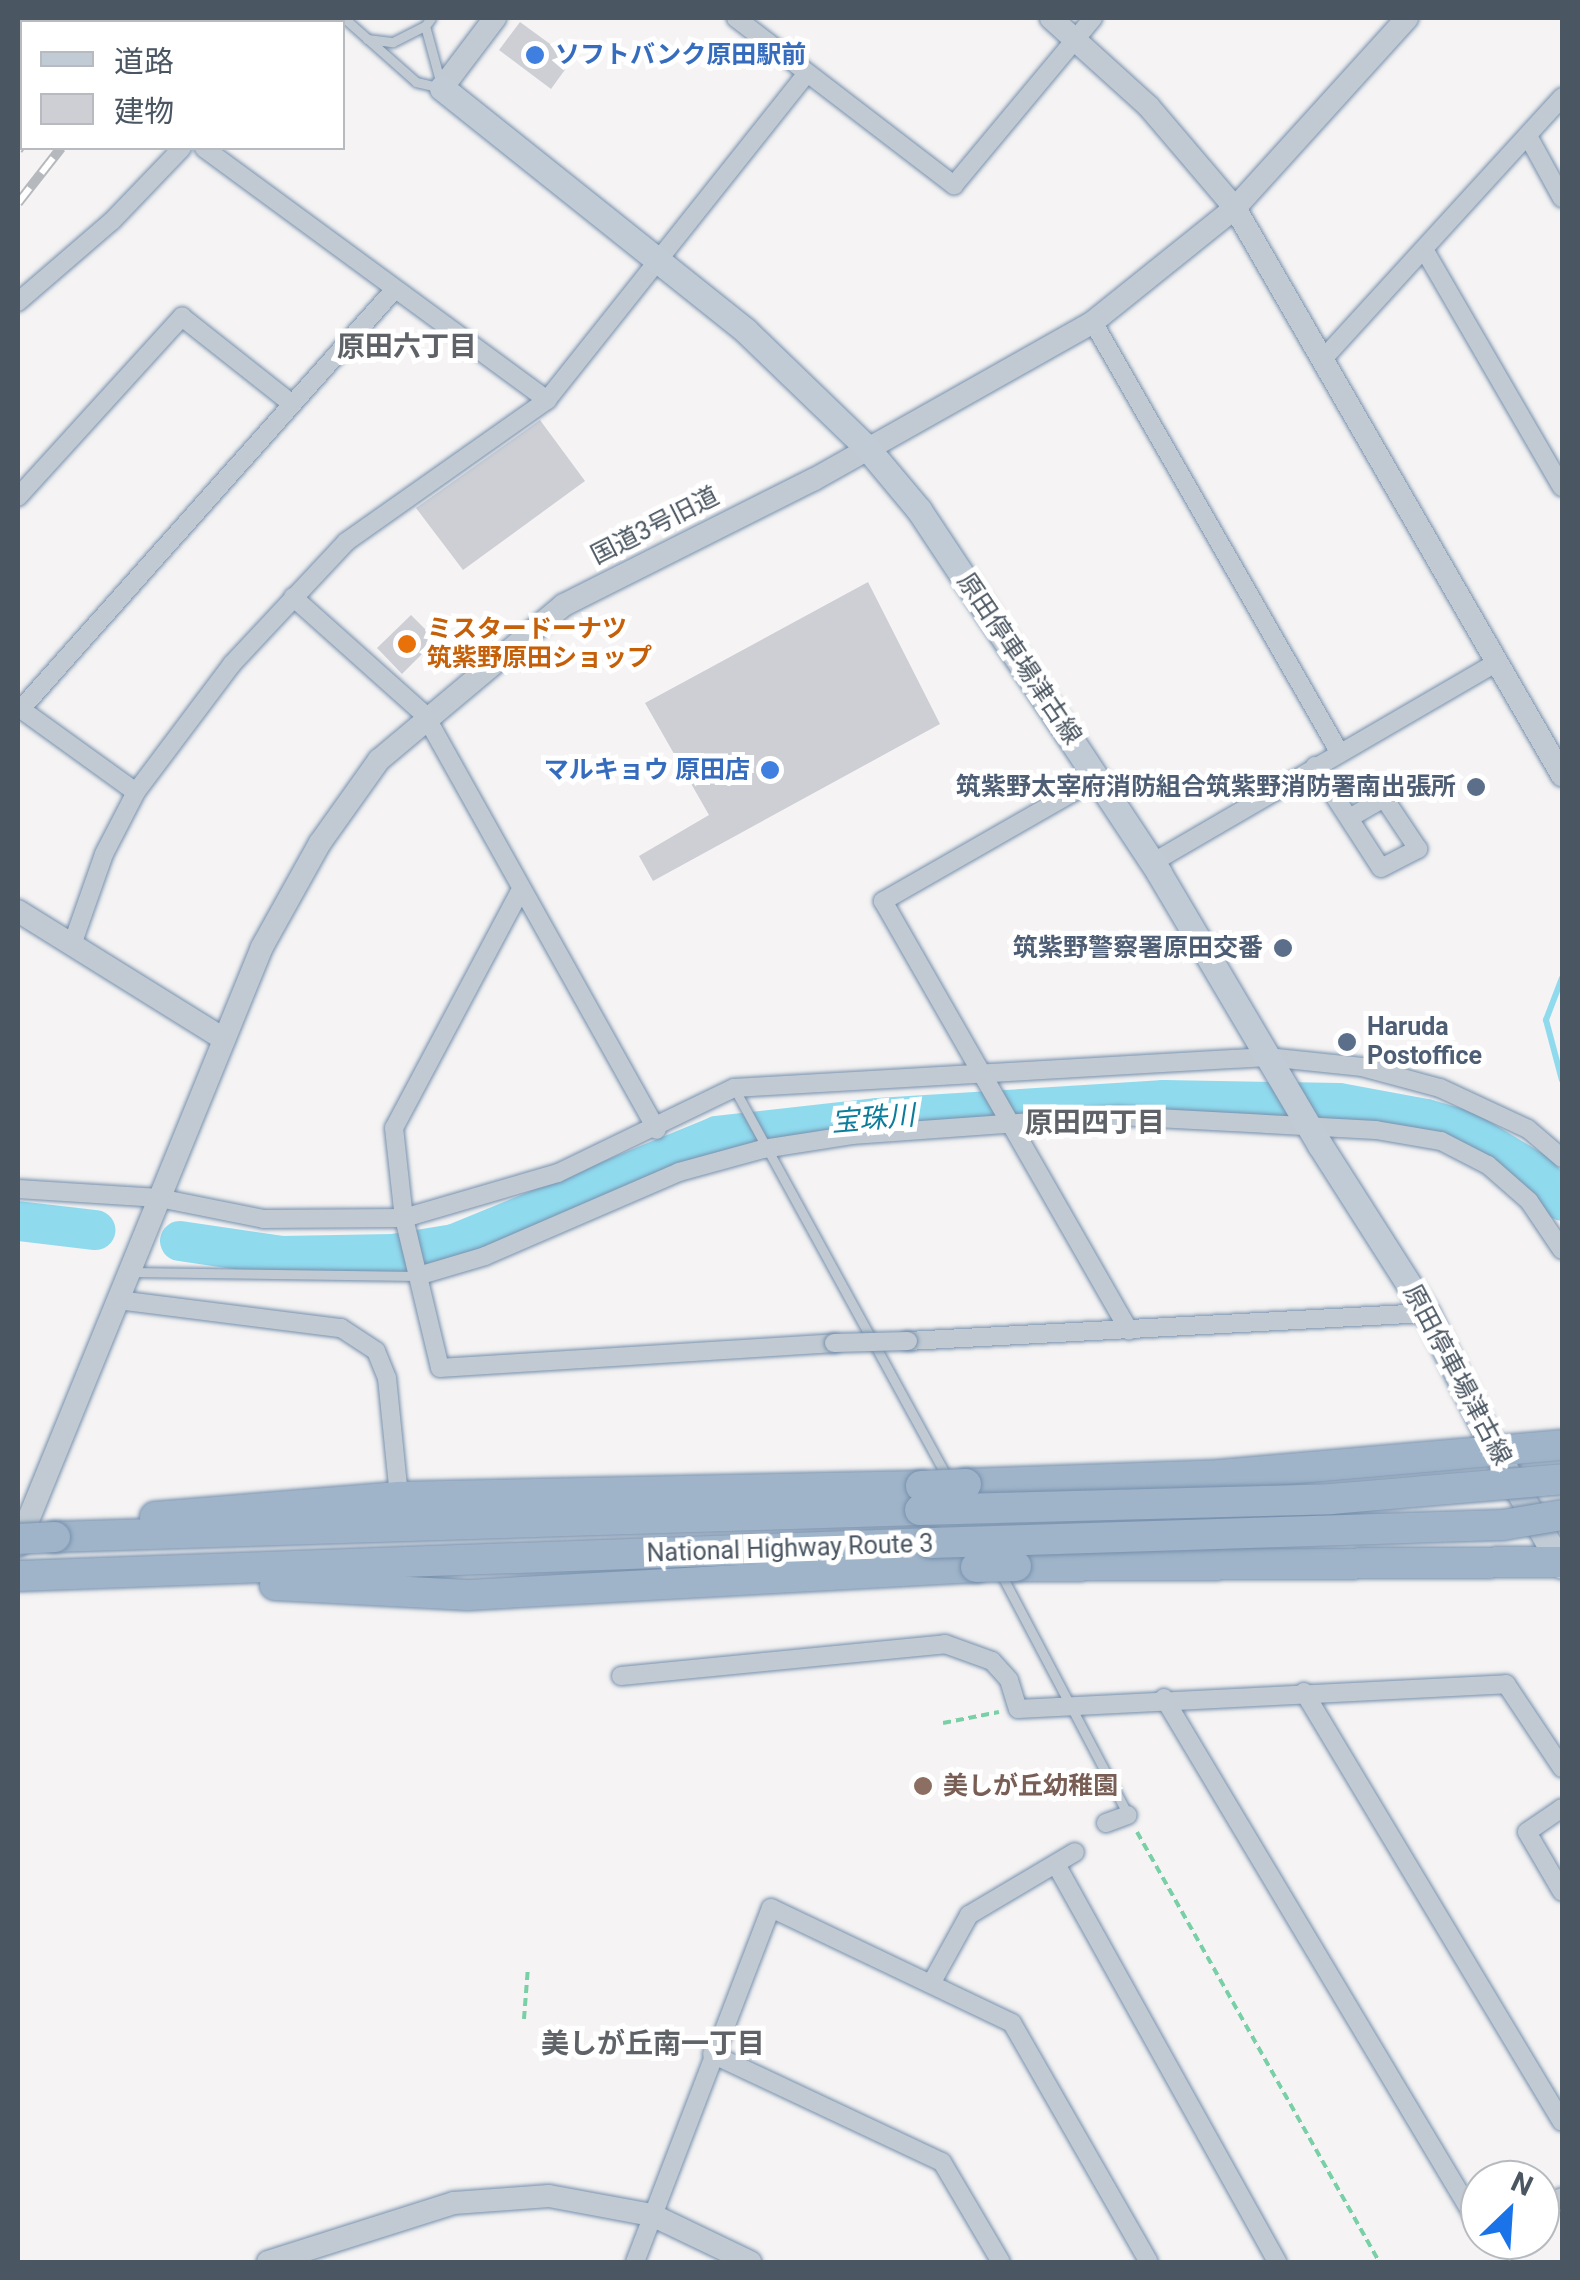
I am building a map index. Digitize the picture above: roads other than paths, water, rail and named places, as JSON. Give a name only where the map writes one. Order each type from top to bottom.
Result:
[{"type":"highway","points":[[102,1537],[142,1518],[399,1496],[920,1498],[966,1484],[1220,1475],[1562,1445]]},
{"type":"highway","name":"National Highway Route 3","points":[[18,1542],[56,1537],[920,1498],[1331,1499],[1562,1478]]},
{"type":"highway","name":"National Highway Route 3","points":[[30,1576],[1503,1526],[1562,1515]]},
{"type":"highway","points":[[183,1573],[338,1592],[468,1595],[1016,1566],[1562,1564]]},
{"type":"main road","name":"原田停車場津古線","points":[[442,88],[664,260],[868,449],[919,510],[1152,863],[1310,1128],[1428,1312],[1495,1451],[1562,1564]]},
{"type":"street","points":[[442,88],[495,18]]},
{"type":"street","points":[[736,18],[805,76],[954,185],[1092,18]]},
{"type":"street","points":[[1051,18],[1149,107],[1234,208],[1562,775]]},
{"type":"street","name":"国道3号旧道","points":[[18,1542],[132,1272],[262,947],[320,843],[379,760],[426,715],[564,605],[868,449],[1093,322],[1234,208],[1407,18]]},
{"type":"street","points":[[72,944],[104,854],[136,792],[232,664],[346,542],[548,400],[664,260],[805,76]]},
{"type":"street","points":[[1324,358],[1562,97]]},
{"type":"street","points":[[1528,136],[1562,198]]},
{"type":"street","points":[[18,302],[112,221],[180,150]]},
{"type":"street","points":[[207,150],[548,400]]},
{"type":"street","points":[[1425,251],[1562,487]]},
{"type":"street","points":[[136,792],[19,708],[396,288]]},
{"type":"street","points":[[18,497],[182,317],[292,404]]},
{"type":"street","points":[[1093,322],[1340,751]]},
{"type":"street","points":[[293,597],[426,715],[519,893],[657,1130]]},
{"type":"street","points":[[1152,863],[1498,662]]},
{"type":"street","points":[[1315,766],[1350,818]]},
{"type":"street","points":[[1098,778],[883,900],[974,1070],[1128,1331]]},
{"type":"street","points":[[519,893],[394,1128],[404,1218],[440,1368],[1428,1312]]},
{"type":"street","points":[[18,910],[224,1039]]},
{"type":"street","points":[[18,1188],[159,1198],[264,1219],[404,1218],[558,1173],[657,1130],[734,1088],[974,1070],[1267,1057],[1362,1067],[1440,1088],[1504,1115],[1562,1158]]},
{"type":"street","points":[[418,1276],[486,1256],[679,1172],[764,1149],[852,1134],[1008,1128],[1119,1116],[1441,1140],[1488,1165],[1529,1200],[1562,1250]]},
{"type":"street","points":[[118,1300],[342,1328],[376,1350],[386,1378],[399,1496]]},
{"type":"street","points":[[621,1676],[945,1644],[992,1661],[1009,1680],[1018,1709],[1068,1702],[1506,1684],[1562,1768]]},
{"type":"street","points":[[1304,1692],[1562,2122]]},
{"type":"street","points":[[1164,1698],[1460,2194]]},
{"type":"street","points":[[1562,1808],[1527,1832],[1562,1892]]},
{"type":"street","points":[[1106,1823],[1128,1815]]},
{"type":"street","points":[[932,1982],[969,1914],[1058,1868],[1075,1852]]},
{"type":"street","points":[[1058,1868],[1278,2262]]},
{"type":"street","points":[[635,2262],[771,1908],[1012,2022],[1149,2262]]},
{"type":"street","points":[[712,2054],[942,2162],[1002,2262]]},
{"type":"street","points":[[268,2262],[493,2196],[549,2196],[652,2215],[750,2262]]},
{"type":"lane","points":[[344,18],[366,39],[416,82],[442,88],[428,22],[393,42],[366,39]]},
{"type":"lane","points":[[734,1088],[1128,1815]]},
{"type":"lane","points":[[132,1272],[418,1276]]},
{"type":"waterway","points":[[1562,978],[1546,1020],[1562,1080]]},
{"type":"waterway","name":"宝珠川","points":[[180,1241],[281,1256],[393,1254],[454,1244],[717,1136],[878,1118],[1164,1100],[1339,1103],[1426,1119],[1467,1131],[1536,1173],[1562,1201]]},
{"type":"waterway","name":"宝珠川","points":[[18,1221],[95,1230]]},
{"type":"railway","points":[[18,203],[59,150]]},
{"type":"place","name":"ソフトバンク原田駅前","points":[[535,55]]},
{"type":"place","name":"ミスタードーナツ 筑紫野原田ショップ","points":[[407,644]]},
{"type":"place","name":"マルキョウ 原田店","points":[[770,770]]},
{"type":"place","name":"筑紫野太宰府消防組合筑紫野消防署南出張所","points":[[1476,787]]},
{"type":"place","name":"筑紫野警察署原田交番","points":[[1283,948]]},
{"type":"place","name":"Haruda Postoffice","points":[[1347,1042]]},
{"type":"place","name":"美しが丘幼稚園","points":[[923,1786]]},
{"type":"district","name":"原田六丁目","points":[[407,347]]},
{"type":"district","name":"原田四丁目","points":[[1095,1123]]},
{"type":"district","name":"美しが丘南一丁目","points":[[653,2044]]}]
